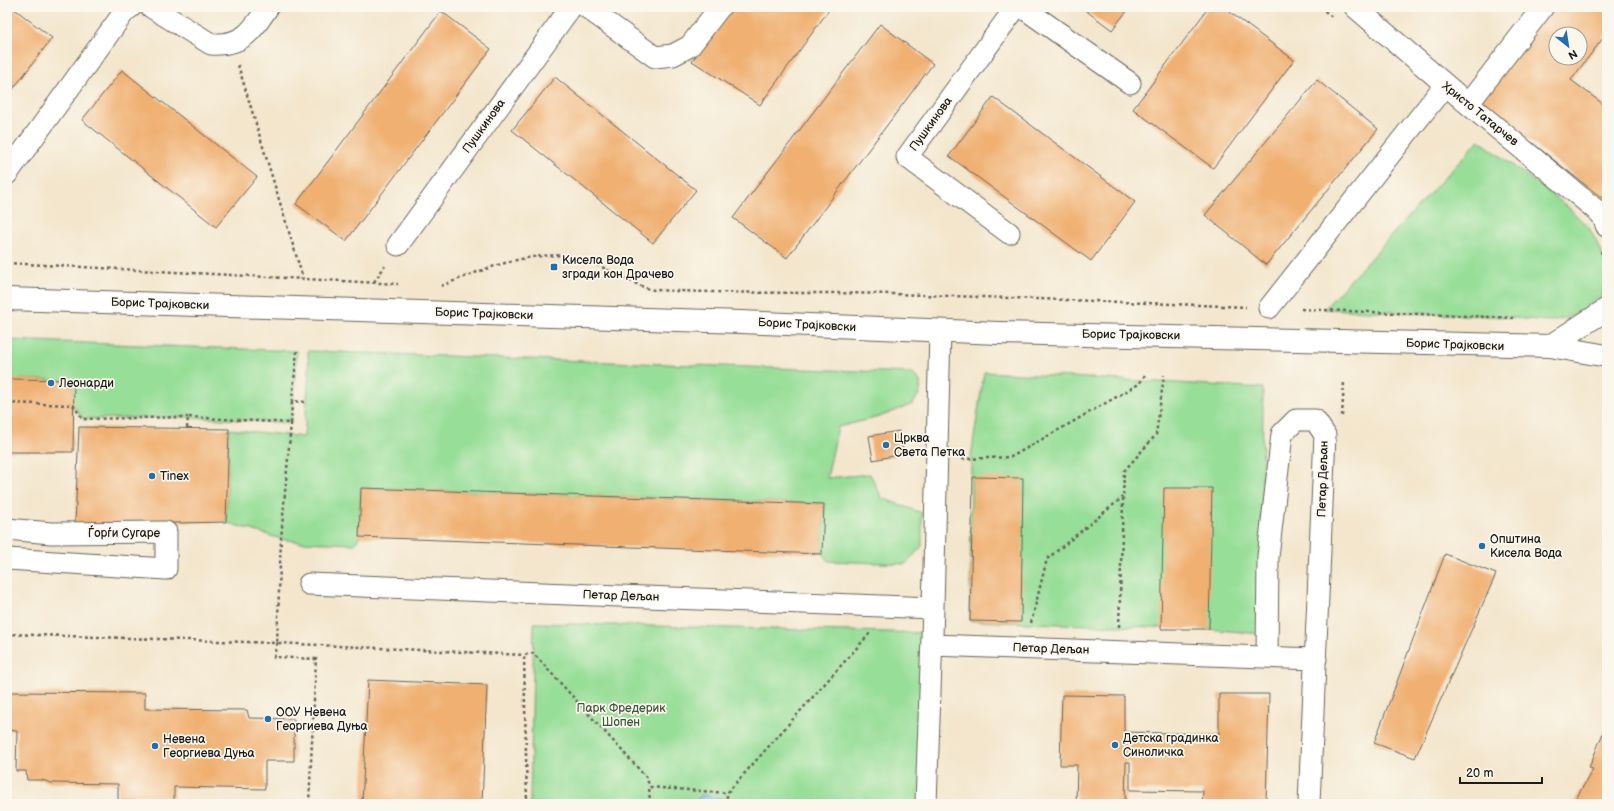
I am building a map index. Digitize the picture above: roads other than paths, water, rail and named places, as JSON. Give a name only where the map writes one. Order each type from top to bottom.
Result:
[{"type":"street","points":[[7,174],[121,17],[131,7]]},
{"type":"street","points":[[152,7],[211,44],[232,43],[251,32],[268,7]]},
{"type":"street","name":"Пушкинова","points":[[398,246],[571,7]]},
{"type":"street","points":[[586,7],[654,57],[673,55],[690,46],[720,7]]},
{"type":"street","name":"Пушкинова","points":[[1009,233],[907,157],[1016,7]]},
{"type":"street","points":[[1022,7],[1130,83]]},
{"type":"street","name":"Христо Татарчев","points":[[1355,7],[1445,85],[1606,220]]},
{"type":"street","points":[[1468,104],[1542,7]]},
{"type":"street","points":[[1269,308],[1445,85]]},
{"type":"street","name":"Борис Трајковски","points":[[7,299],[742,322],[940,331],[1550,346],[1607,356]]},
{"type":"street","points":[[1550,346],[1605,300]]},
{"type":"street","points":[[926,804],[932,645],[940,331]]},
{"type":"street","name":"Петар Дељан","points":[[1267,657],[1268,557],[1282,434],[1296,420],[1315,420],[1325,435],[1316,659],[1308,804]]},
{"type":"street","name":"Ѓорѓи Сугаре","points":[[7,529],[51,533],[166,532],[166,569],[7,559]]},
{"type":"street","name":"Петар Дељан","points":[[309,584],[933,608]]},
{"type":"street","name":"Петар Дељан","points":[[932,645],[1316,659]]},
{"type":"water","points":[[702,795],[721,798],[721,804],[692,804]]},
{"type":"place","name":"Кисела Вода згради кон Драчево","points":[[554,267]]},
{"type":"place","name":"Леонарди","points":[[51,383]]},
{"type":"place","name":"Црква Света Петка","points":[[886,445]]},
{"type":"place","name":"Tinex","points":[[152,476]]},
{"type":"place","name":"Општина Кисела Вода","points":[[1482,546]]},
{"type":"place","name":"ООУ Невена Георгиева Дуња","points":[[268,719]]},
{"type":"place","name":"Детска градинка Синоличка","points":[[1115,745]]},
{"type":"place","name":"Невена Георгиева Дуња","points":[[155,746]]},
{"type":"park label","name":"Парк Фредерик Шопен","points":[[621,715]]}]
